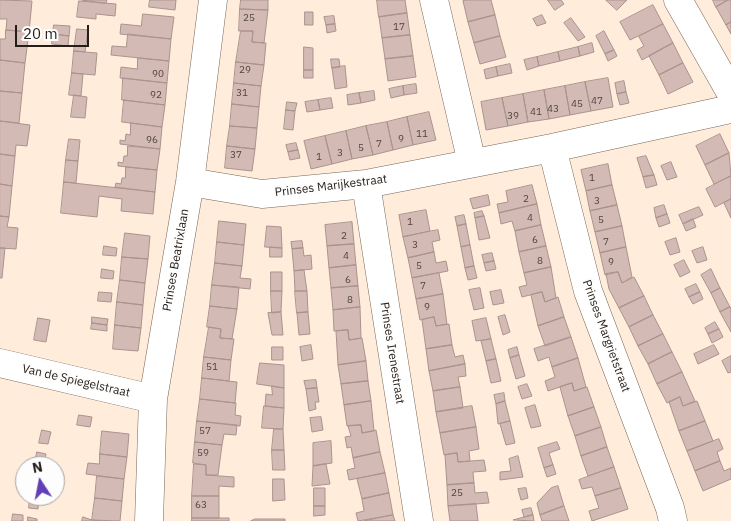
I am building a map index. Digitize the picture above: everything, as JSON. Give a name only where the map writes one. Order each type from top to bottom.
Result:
[{"type":"street","name":"Prinses Beatrixlaan","points":[[149,521],[153,398],[190,182],[213,0]]},
{"type":"street","points":[[434,0],[472,163]]},
{"type":"street","points":[[678,0],[731,94]]},
{"type":"street","name":"Prinses Marijkestraat","points":[[190,182],[262,194],[366,184],[552,148],[731,109]]},
{"type":"street","name":"Prinses Margrietstraat","points":[[552,148],[588,291],[670,508],[673,521]]},
{"type":"street","name":"Prinses Irenestraat","points":[[366,184],[418,521]]},
{"type":"street","name":"Van de Spiegelstraat","points":[[0,364],[153,398]]},
{"type":"building","points":[[0,0],[32,1],[29,32],[6,30],[7,19],[0,19]]},
{"type":"building","points":[[82,0],[107,0],[106,3]]},
{"type":"building","points":[[150,0],[176,0],[175,10],[149,7]]},
{"type":"building","points":[[241,0],[268,0],[268,10],[240,9]]},
{"type":"building","points":[[377,0],[405,0],[407,13],[379,17]]},
{"type":"building","points":[[491,0],[495,15],[468,22],[463,1]]},
{"type":"building","points":[[548,0],[561,0],[564,4],[555,10]]},
{"type":"building","points":[[606,0],[627,0],[617,10]]},
{"type":"building","points":[[713,0],[728,0],[716,7]]},
{"type":"building","points":[[731,0],[731,22],[726,25],[716,7]]},
{"type":"building","points":[[79,1],[116,4],[115,16],[96,14],[96,19],[77,17]]},
{"type":"building","points":[[653,5],[663,24],[630,40],[620,22]]},
{"type":"building","points":[[240,9],[268,10],[264,43],[252,42],[253,31],[239,31]]},
{"type":"building","points":[[305,12],[313,12],[313,25],[305,25]]},
{"type":"building","points":[[407,13],[410,35],[382,38],[379,17]]},
{"type":"building","points":[[143,14],[174,17],[171,39],[120,34],[121,24],[141,26]]},
{"type":"building","points":[[495,15],[500,36],[474,43],[468,22]]},
{"type":"building","points":[[542,15],[546,23],[537,26],[533,19]]},
{"type":"building","points":[[334,16],[335,24],[326,25],[324,17]]},
{"type":"building","points":[[571,18],[585,37],[578,41],[564,23]]},
{"type":"building","points":[[731,22],[731,34],[726,25]]},
{"type":"building","points":[[335,24],[336,31],[327,33],[326,25]]},
{"type":"building","points":[[663,24],[673,43],[642,60],[637,50],[644,46],[639,37]]},
{"type":"building","points":[[54,25],[70,26],[69,36],[53,34]]},
{"type":"building","points":[[77,29],[88,30],[85,52],[74,51]]},
{"type":"building","points":[[6,30],[29,32],[25,63],[0,60],[0,39],[5,39]]},
{"type":"building","points":[[241,31],[253,31],[252,42],[266,43],[264,65],[236,62]]},
{"type":"building","points":[[604,31],[614,50],[605,54],[596,36]]},
{"type":"building","points":[[53,34],[69,36],[68,46],[52,44]]},
{"type":"building","points":[[128,34],[171,39],[169,61],[111,55],[112,46],[126,47]]},
{"type":"building","points":[[410,35],[413,56],[385,59],[382,38]]},
{"type":"building","points":[[500,36],[506,57],[480,64],[474,43]]},
{"type":"building","points":[[592,43],[594,52],[580,56],[578,47]]},
{"type":"building","points":[[673,43],[683,63],[659,75],[649,56]]},
{"type":"building","points":[[304,47],[313,48],[313,70],[304,70]]},
{"type":"building","points":[[578,47],[580,56],[560,61],[558,52]]},
{"type":"building","points":[[614,50],[617,56],[608,61],[605,54]]},
{"type":"building","points":[[74,51],[97,53],[95,75],[72,73]]},
{"type":"building","points":[[558,52],[560,61],[539,66],[537,57]]},
{"type":"building","points":[[413,56],[416,77],[388,81],[385,59]]},
{"type":"building","points":[[537,57],[539,66],[527,70],[524,60]]},
{"type":"building","points":[[138,58],[169,61],[167,83],[120,78],[121,67],[137,69]]},
{"type":"building","points":[[331,59],[339,59],[340,67],[332,68]]},
{"type":"building","points":[[0,60],[25,63],[22,93],[0,91]]},
{"type":"building","points":[[236,62],[264,65],[261,86],[234,83]]},
{"type":"building","points":[[683,63],[693,82],[668,94],[659,75]]},
{"type":"building","points":[[510,64],[512,73],[498,76],[496,67]]},
{"type":"building","points":[[345,66],[347,87],[335,89],[332,68]]},
{"type":"building","points":[[496,67],[498,76],[486,79],[484,70]]},
{"type":"building","points":[[304,70],[313,70],[313,78],[304,78]]},
{"type":"building","points":[[72,73],[83,74],[81,96],[69,95]]},
{"type":"building","points":[[123,78],[167,83],[165,105],[122,100]]},
{"type":"building","points":[[608,78],[613,107],[591,111],[585,82]]},
{"type":"building","points":[[624,81],[626,92],[617,94],[615,83]]},
{"type":"building","points":[[585,82],[591,111],[570,115],[565,86]]},
{"type":"building","points":[[234,83],[261,86],[259,107],[232,104]]},
{"type":"building","points":[[416,84],[417,93],[404,95],[403,86]]},
{"type":"building","points":[[403,86],[404,95],[391,98],[389,89]]},
{"type":"building","points":[[565,86],[570,115],[549,119],[544,90]]},
{"type":"building","points":[[544,90],[549,119],[528,122],[523,94]]},
{"type":"building","points":[[0,91],[22,93],[19,123],[0,121]]},
{"type":"building","points":[[374,91],[375,100],[361,103],[359,93]]},
{"type":"building","points":[[626,92],[629,103],[620,105],[617,94]]},
{"type":"building","points":[[359,93],[361,103],[348,105],[347,95]]},
{"type":"building","points":[[523,94],[528,122],[508,126],[502,98]]},
{"type":"building","points":[[74,95],[87,97],[85,118],[71,117]]},
{"type":"building","points":[[331,98],[333,108],[320,110],[318,100]]},
{"type":"building","points":[[502,98],[508,126],[486,130],[481,102]]},
{"type":"building","points":[[124,100],[165,105],[162,127],[122,122]]},
{"type":"building","points":[[318,100],[320,110],[307,112],[305,102]]},
{"type":"building","points":[[287,102],[297,103],[295,111],[286,110]]},
{"type":"building","points":[[232,104],[259,107],[257,128],[230,126]]},
{"type":"building","points":[[286,110],[295,111],[293,130],[284,129]]},
{"type":"building","points":[[429,112],[436,140],[413,145],[407,117]]},
{"type":"building","points":[[407,117],[413,145],[393,150],[387,122]]},
{"type":"building","points":[[0,121],[30,125],[27,146],[16,145],[15,156],[0,154]]},
{"type":"building","points":[[387,122],[393,150],[373,155],[366,126]]},
{"type":"building","points":[[131,123],[162,127],[160,149],[120,144],[120,140],[125,141],[126,134],[130,135]]},
{"type":"building","points":[[230,126],[257,128],[255,149],[227,146]]},
{"type":"building","points":[[366,126],[373,155],[352,159],[346,131]]},
{"type":"building","points":[[346,131],[352,159],[332,164],[325,136]]},
{"type":"building","points":[[720,134],[729,153],[705,165],[696,146]]},
{"type":"building","points":[[325,136],[332,164],[311,169],[304,141]]},
{"type":"building","points":[[69,139],[80,140],[78,161],[66,160]]},
{"type":"building","points":[[296,143],[298,150],[288,152],[286,145]]},
{"type":"building","points":[[128,146],[160,149],[157,170],[118,166],[118,162],[123,163],[124,156],[127,156]]},
{"type":"building","points":[[227,146],[255,149],[252,171],[225,168]]},
{"type":"building","points":[[298,150],[300,158],[290,160],[288,152]]},
{"type":"building","points":[[729,153],[731,176],[714,184],[705,165]]},
{"type":"building","points":[[0,154],[15,156],[12,186],[0,184]]},
{"type":"building","points":[[646,156],[654,175],[643,177],[637,158]]},
{"type":"building","points":[[66,160],[78,161],[76,183],[64,182]]},
{"type":"building","points":[[671,162],[677,177],[667,180],[661,166]]},
{"type":"building","points":[[608,164],[612,185],[586,191],[581,170]]},
{"type":"building","points":[[126,167],[157,170],[155,192],[115,187],[116,183],[121,184],[122,178],[125,178]]},
{"type":"building","points":[[654,175],[657,185],[646,188],[643,177]]},
{"type":"building","points":[[731,176],[731,199],[715,207],[706,189]]},
{"type":"building","points":[[64,182],[155,192],[153,214],[121,211],[122,199],[99,196],[97,217],[61,213]]},
{"type":"building","points":[[0,184],[12,186],[9,217],[0,216]]},
{"type":"building","points":[[532,185],[537,204],[499,213],[497,204],[508,202],[506,191]]},
{"type":"building","points":[[612,185],[617,205],[590,211],[586,191]]},
{"type":"building","points":[[488,195],[490,205],[473,209],[470,199]]},
{"type":"building","points":[[731,199],[731,218],[724,203]]},
{"type":"building","points":[[537,204],[541,225],[515,231],[512,221],[501,224],[499,213]]},
{"type":"building","points":[[617,205],[622,226],[595,232],[590,211]]},
{"type":"building","points":[[664,205],[667,214],[656,218],[654,208]]},
{"type":"building","points":[[699,207],[703,215],[683,224],[679,215]]},
{"type":"building","points":[[426,210],[430,231],[403,237],[399,215]]},
{"type":"building","points":[[482,211],[484,216],[475,218],[474,213]]},
{"type":"building","points":[[667,214],[670,223],[659,227],[656,218]]},
{"type":"building","points":[[464,215],[466,224],[457,226],[455,217]]},
{"type":"building","points":[[0,216],[9,217],[7,227],[18,228],[16,249],[0,248]]},
{"type":"building","points":[[484,216],[490,238],[479,240],[475,218]]},
{"type":"building","points":[[693,219],[696,227],[686,231],[683,224]]},
{"type":"building","points":[[219,221],[246,224],[244,245],[217,242]]},
{"type":"building","points":[[352,222],[354,244],[327,246],[325,225]]},
{"type":"building","points":[[466,224],[470,245],[461,247],[457,226]]},
{"type":"building","points":[[541,225],[546,246],[519,252],[515,231]]},
{"type":"building","points":[[267,226],[281,227],[282,248],[265,247]]},
{"type":"building","points":[[622,226],[626,247],[600,253],[595,232]]},
{"type":"building","points":[[438,230],[440,240],[432,242],[434,252],[408,258],[403,237]]},
{"type":"building","points":[[125,233],[150,236],[148,259],[122,257]]},
{"type":"building","points":[[676,238],[680,252],[670,255],[665,242]]},
{"type":"building","points":[[302,241],[303,248],[292,249],[291,242]]},
{"type":"building","points":[[217,242],[244,245],[242,266],[215,263]]},
{"type":"building","points":[[354,244],[356,265],[329,268],[327,246]]},
{"type":"building","points":[[470,245],[474,266],[465,268],[461,247]]},
{"type":"building","points":[[104,246],[117,248],[116,256],[103,255]]},
{"type":"building","points":[[546,246],[551,267],[524,273],[519,252]]},
{"type":"building","points":[[270,247],[282,248],[282,257],[270,257]]},
{"type":"building","points":[[626,247],[632,277],[622,283],[618,272],[605,275],[600,253]]},
{"type":"building","points":[[703,247],[707,260],[697,263],[692,251]]},
{"type":"building","points":[[0,248],[5,248],[2,278],[0,278]]},
{"type":"building","points":[[303,248],[304,256],[311,255],[312,269],[294,271],[292,249]]},
{"type":"building","points":[[434,252],[436,263],[446,261],[448,271],[412,278],[408,258]]},
{"type":"building","points":[[492,253],[494,261],[484,263],[482,255]]},
{"type":"building","points":[[122,257],[148,259],[145,283],[120,280]]},
{"type":"building","points":[[684,260],[690,272],[680,277],[674,265]]},
{"type":"building","points":[[494,261],[496,269],[486,271],[484,263]]},
{"type":"building","points":[[215,263],[242,266],[240,278],[251,279],[250,289],[212,285]]},
{"type":"building","points":[[356,265],[358,286],[331,288],[329,268]]},
{"type":"building","points":[[474,266],[477,278],[468,280],[465,268]]},
{"type":"building","points":[[551,267],[556,298],[545,302],[542,292],[522,297],[519,287],[527,285],[524,273]]},
{"type":"building","points":[[102,269],[114,271],[113,279],[101,278]]},
{"type":"building","points":[[711,269],[720,288],[711,293],[701,275]]},
{"type":"building","points":[[304,270],[307,291],[295,291],[294,271]]},
{"type":"building","points":[[271,272],[282,272],[282,291],[271,291]]},
{"type":"building","points":[[618,272],[622,283],[634,277],[644,296],[619,308],[609,289],[606,274]]},
{"type":"building","points":[[439,273],[443,294],[416,299],[412,278]]},
{"type":"building","points":[[120,280],[145,283],[143,305],[117,302]]},
{"type":"building","points":[[696,284],[700,292],[689,297],[685,289]]},
{"type":"building","points":[[212,285],[239,287],[237,309],[210,306]]},
{"type":"building","points":[[358,286],[360,307],[333,310],[331,288]]},
{"type":"building","points":[[480,288],[484,308],[474,310],[469,290]]},
{"type":"building","points":[[720,288],[730,307],[720,312],[711,293]]},
{"type":"building","points":[[501,290],[504,303],[493,305],[490,292]]},
{"type":"building","points":[[271,291],[282,291],[281,312],[272,313]]},
{"type":"building","points":[[295,291],[307,291],[308,312],[297,313]]},
{"type":"building","points":[[99,292],[112,293],[111,302],[98,301]]},
{"type":"building","points":[[542,292],[545,302],[558,297],[564,317],[538,326],[531,295]]},
{"type":"building","points":[[700,292],[703,299],[693,304],[689,297]]},
{"type":"building","points":[[443,294],[447,324],[436,326],[434,317],[420,320],[416,299]]},
{"type":"building","points":[[644,296],[653,315],[629,327],[619,308]]},
{"type":"building","points":[[117,302],[143,305],[141,328],[115,325]]},
{"type":"building","points":[[210,306],[237,309],[232,339],[220,338],[221,329],[207,327]]},
{"type":"building","points":[[360,307],[361,338],[349,340],[348,330],[334,331],[333,310]]},
{"type":"building","points":[[731,308],[731,332],[720,312]]},
{"type":"building","points":[[281,312],[283,335],[272,335],[268,313]]},
{"type":"building","points":[[308,312],[310,334],[299,335],[297,313]]},
{"type":"building","points":[[505,315],[510,332],[503,335],[498,317]]},
{"type":"building","points":[[653,315],[663,334],[638,346],[629,327]]},
{"type":"building","points":[[92,317],[108,319],[107,325],[92,323]]},
{"type":"building","points":[[434,317],[436,326],[449,324],[452,345],[426,349],[422,320]]},
{"type":"building","points":[[564,317],[571,337],[545,346],[538,326]]},
{"type":"building","points":[[38,318],[50,320],[46,342],[34,340]]},
{"type":"building","points":[[486,318],[491,339],[476,341],[472,321]]},
{"type":"building","points":[[715,322],[719,329],[708,334],[705,328]]},
{"type":"building","points":[[92,323],[107,325],[107,331],[91,329]]},
{"type":"building","points":[[115,325],[141,328],[138,351],[113,349]]},
{"type":"building","points":[[209,327],[221,329],[220,338],[234,339],[231,360],[204,357]]},
{"type":"building","points":[[719,329],[723,337],[712,343],[708,334]]},
{"type":"building","points":[[348,330],[349,340],[362,338],[366,361],[338,365],[336,331]]},
{"type":"building","points":[[663,334],[672,352],[648,364],[638,346]]},
{"type":"building","points":[[571,337],[578,358],[552,367],[549,357],[538,361],[534,349]]},
{"type":"building","points":[[491,339],[496,359],[486,361],[481,341]]},
{"type":"building","points":[[311,345],[313,359],[302,361],[300,347]]},
{"type":"building","points":[[452,345],[455,357],[463,355],[465,364],[429,371],[426,349]]},
{"type":"building","points":[[714,345],[719,354],[698,364],[694,354]]},
{"type":"building","points":[[272,347],[283,347],[283,360],[272,360]]},
{"type":"building","points":[[517,347],[519,355],[510,358],[508,350]]},
{"type":"building","points":[[672,352],[682,372],[657,384],[648,364]]},
{"type":"building","points":[[519,355],[525,376],[516,379],[510,358]]},
{"type":"building","points":[[731,356],[731,372],[728,373],[722,361]]},
{"type":"building","points":[[204,357],[231,360],[229,381],[202,378]]},
{"type":"building","points":[[578,358],[586,387],[574,391],[572,383],[548,391],[545,381],[555,377],[552,367]]},
{"type":"building","points":[[496,359],[501,381],[491,383],[486,361]]},
{"type":"building","points":[[366,361],[368,381],[341,384],[338,365]]},
{"type":"building","points":[[260,363],[284,365],[284,388],[257,384]]},
{"type":"building","points":[[465,364],[466,376],[458,377],[460,387],[433,391],[429,371]]},
{"type":"building","points":[[682,372],[695,401],[683,406],[680,397],[667,403],[657,384]]},
{"type":"building","points":[[202,378],[237,382],[235,403],[200,399]]},
{"type":"building","points":[[316,380],[317,388],[306,389],[304,381]]},
{"type":"building","points":[[368,381],[371,401],[344,405],[341,384]]},
{"type":"building","points":[[572,383],[574,391],[587,387],[594,407],[568,416],[560,387]]},
{"type":"building","points":[[527,384],[532,396],[522,399],[518,387]]},
{"type":"building","points":[[272,386],[284,388],[284,408],[265,406],[266,394],[272,395]]},
{"type":"building","points":[[460,387],[463,408],[436,412],[433,391]]},
{"type":"building","points":[[317,388],[319,402],[315,402],[316,409],[309,411],[306,389]]},
{"type":"building","points":[[504,393],[505,401],[496,404],[494,395]]},
{"type":"building","points":[[680,397],[683,406],[697,401],[705,421],[679,431],[669,402]]},
{"type":"building","points":[[200,399],[236,403],[235,415],[241,416],[240,426],[197,421]]},
{"type":"building","points":[[371,401],[374,431],[362,433],[361,425],[347,426],[344,405]]},
{"type":"building","points":[[505,401],[510,421],[498,424],[496,404]]},
{"type":"building","points":[[535,405],[541,426],[531,428],[525,408]]},
{"type":"building","points":[[264,406],[284,408],[283,429],[262,428]]},
{"type":"building","points":[[472,406],[476,427],[440,433],[436,412]]},
{"type":"building","points":[[594,407],[601,427],[575,436],[568,416]]},
{"type":"building","points":[[79,415],[92,417],[90,427],[77,425]]},
{"type":"building","points":[[321,417],[323,430],[312,432],[310,418]]},
{"type":"building","points":[[197,421],[237,425],[236,435],[224,434],[222,445],[195,442]]},
{"type":"building","points":[[510,421],[515,443],[506,445],[500,424]]},
{"type":"building","points":[[705,421],[713,441],[687,451],[679,431]]},
{"type":"building","points":[[361,425],[362,433],[376,430],[380,452],[353,458],[351,447],[347,448],[345,437],[351,436],[348,426]]},
{"type":"building","points":[[476,427],[479,449],[469,451],[470,461],[458,462],[457,453],[444,455],[440,433]]},
{"type":"building","points":[[601,427],[607,447],[581,456],[575,436]]},
{"type":"building","points":[[274,429],[283,429],[284,450],[272,450]]},
{"type":"building","points":[[42,430],[51,432],[48,444],[39,443]]},
{"type":"building","points":[[102,431],[129,434],[127,457],[100,454]]},
{"type":"building","points":[[719,439],[723,449],[717,452],[720,461],[695,471],[687,451]]},
{"type":"building","points":[[331,441],[332,463],[313,466],[313,443]]},
{"type":"building","points":[[195,442],[222,445],[218,475],[206,475],[206,465],[193,463]]},
{"type":"building","points":[[557,442],[560,449],[549,453],[553,465],[544,468],[538,448]]},
{"type":"building","points":[[607,447],[614,467],[588,476],[581,456]]},
{"type":"building","points":[[272,450],[284,450],[285,470],[273,470]]},
{"type":"building","points":[[37,452],[46,454],[46,456],[36,456]]},
{"type":"building","points":[[380,452],[385,473],[349,480],[347,470],[355,468],[353,458]]},
{"type":"building","points":[[457,453],[458,462],[484,460],[486,471],[473,472],[474,483],[447,485],[445,455]]},
{"type":"building","points":[[100,454],[127,457],[124,479],[86,474],[88,463],[99,464]]},
{"type":"building","points":[[518,456],[523,477],[500,480],[500,472],[511,471],[509,459]]},
{"type":"building","points":[[720,461],[724,471],[731,468],[731,479],[703,491],[695,471]]},
{"type":"building","points":[[194,464],[206,465],[206,475],[234,477],[234,487],[219,486],[219,496],[192,496]]},
{"type":"building","points":[[326,464],[330,484],[312,486],[313,466]]},
{"type":"building","points":[[553,465],[556,474],[547,477],[544,468]]},
{"type":"building","points":[[614,467],[621,488],[595,496],[592,487],[582,489],[579,480]]},
{"type":"building","points":[[385,473],[389,493],[362,499],[357,479]]},
{"type":"building","points":[[97,476],[124,479],[122,501],[95,498]]},
{"type":"building","points":[[273,479],[284,479],[285,500],[273,501]]},
{"type":"building","points":[[474,483],[475,493],[487,492],[489,503],[448,506],[447,485]]},
{"type":"building","points":[[558,486],[564,506],[540,515],[537,503],[551,488]]},
{"type":"building","points":[[314,488],[325,488],[325,506],[314,506]]},
{"type":"building","points":[[526,488],[528,498],[521,500],[518,489]]},
{"type":"building","points":[[621,488],[628,509],[592,521],[589,511],[599,508],[595,496]]},
{"type":"building","points":[[389,493],[393,515],[358,521],[356,513],[364,511],[362,499]]},
{"type":"building","points":[[192,496],[219,496],[219,518],[192,518]]},
{"type":"building","points":[[95,498],[122,501],[120,521],[92,520]]},
{"type":"building","points":[[476,504],[478,521],[450,521],[448,506]]},
{"type":"building","points":[[29,506],[38,506],[38,509],[29,508]]},
{"type":"building","points":[[314,506],[325,506],[325,515],[314,516]]},
{"type":"building","points":[[564,506],[569,521],[542,521],[540,515]]},
{"type":"building","points":[[531,508],[533,515],[524,517],[522,510]]},
{"type":"building","points":[[13,514],[23,515],[23,521],[12,521]]},
{"type":"building","points":[[393,515],[395,521],[364,521]]},
{"type":"building","points":[[533,515],[534,521],[513,520],[524,517]]},
{"type":"building","points":[[28,517],[37,519],[37,521],[28,521]]},
{"type":"building","points":[[83,517],[92,520],[102,521],[82,521]]},
{"type":"building","points":[[192,518],[229,518],[229,521],[192,521]]},
{"type":"building","points":[[255,519],[285,519],[285,521],[251,521]]}]
